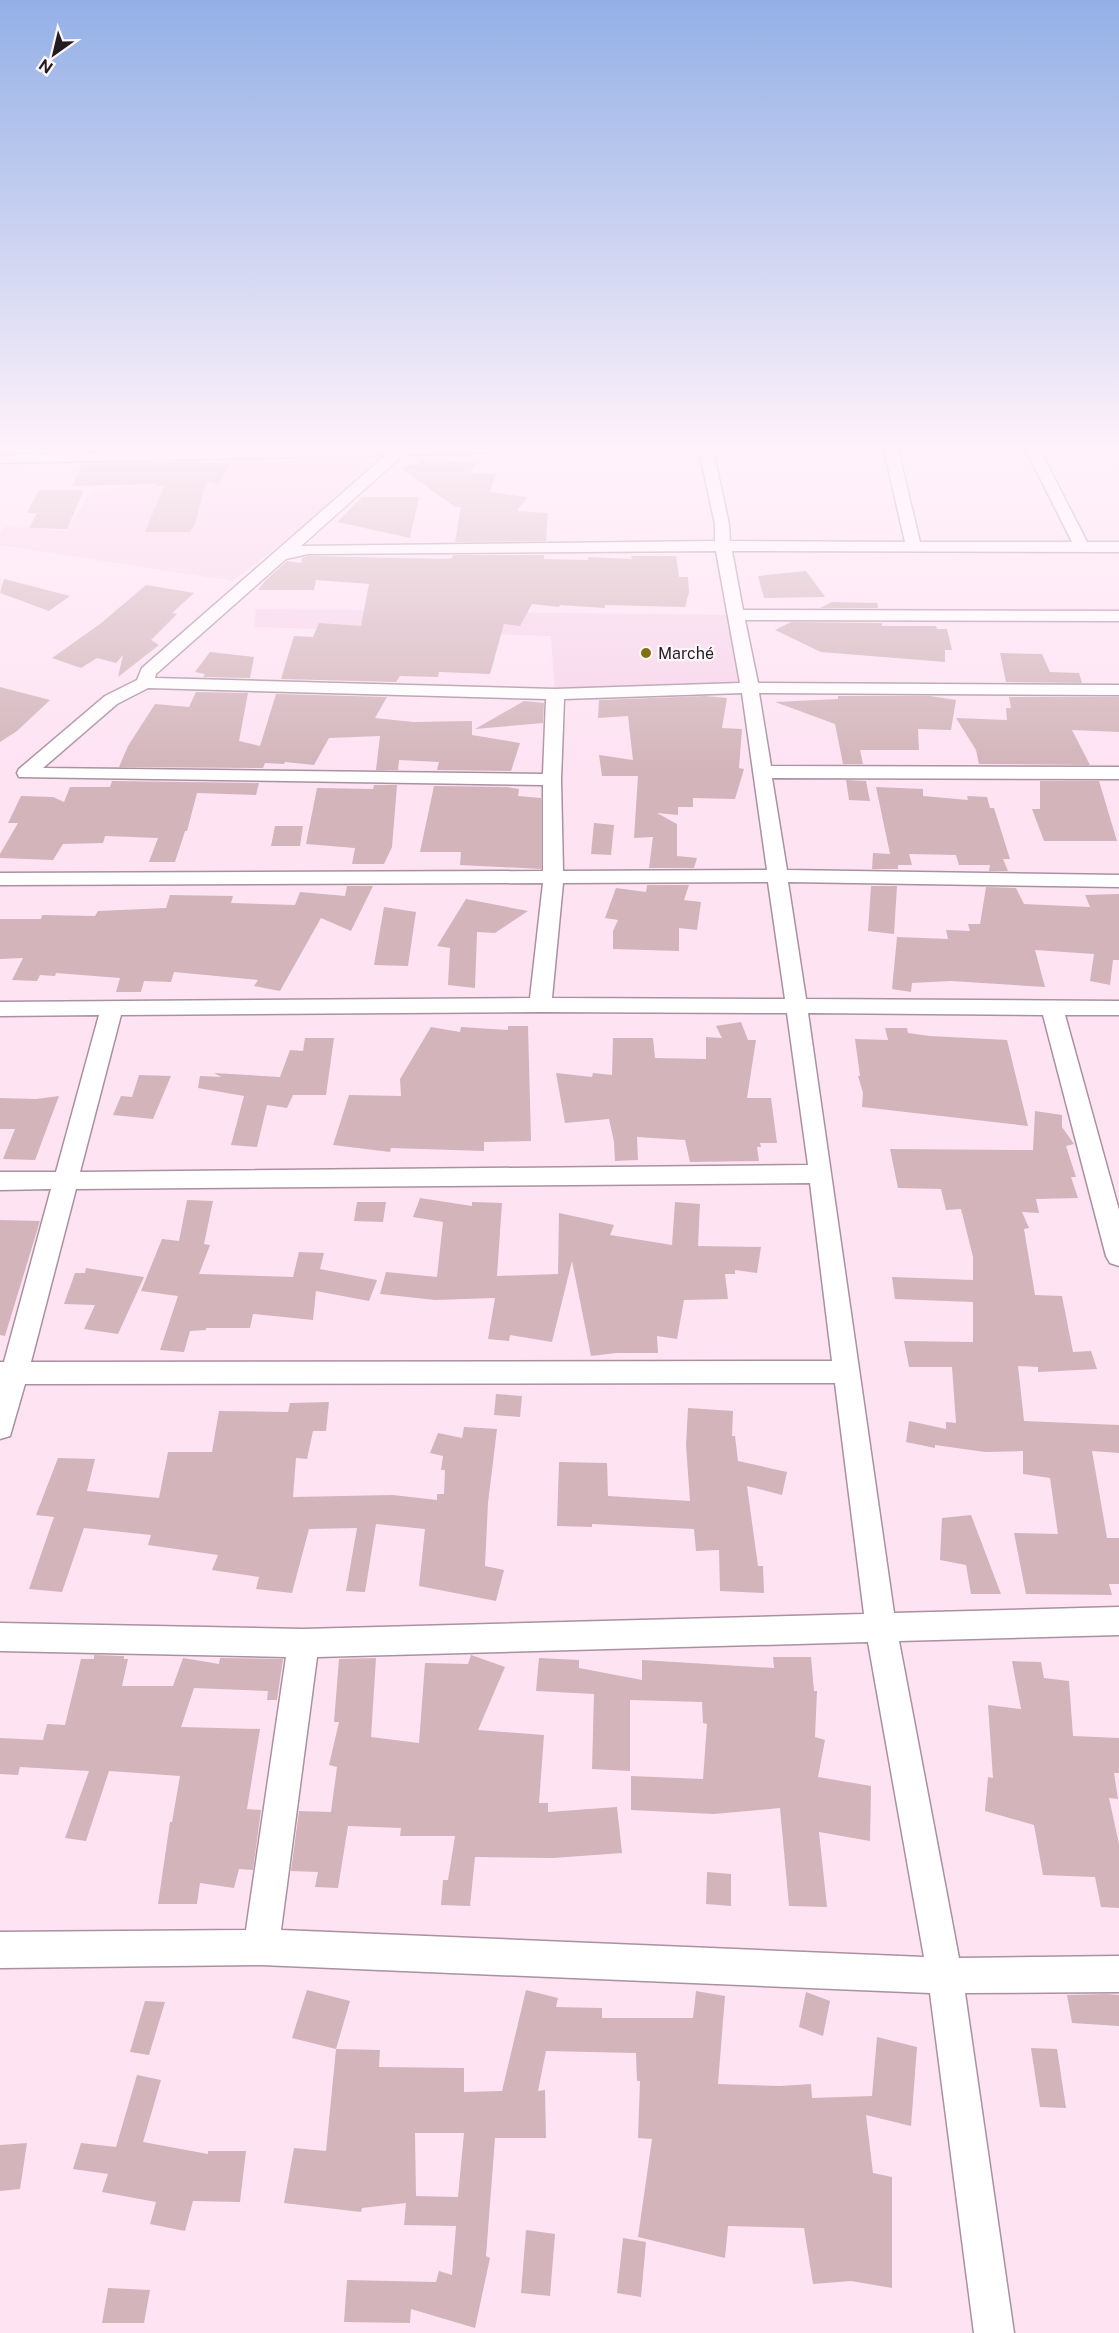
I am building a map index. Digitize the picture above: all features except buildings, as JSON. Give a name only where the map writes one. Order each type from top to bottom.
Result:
[{"type":"street","points":[[145,682],[148,672],[281,556],[285,555]]},
{"type":"street","points":[[725,555],[750,688],[821,1174],[849,1372],[881,1629],[945,1976],[994,2333]]},
{"type":"street","points":[[738,615],[1119,616]]},
{"type":"street","points":[[552,780],[26,773],[111,700],[145,682],[555,694],[750,688],[1119,690]]},
{"type":"street","points":[[540,1005],[554,878],[552,780],[555,694]]},
{"type":"street","points":[[761,772],[1119,773]]},
{"type":"street","points":[[0,879],[777,876],[1119,881]]},
{"type":"street","points":[[0,1009],[111,1010],[540,1005],[1119,1008]]},
{"type":"street","points":[[1052,1007],[1119,1256]]},
{"type":"street","points":[[0,1428],[8,1373],[67,1180],[111,1010]]},
{"type":"street","points":[[0,1180],[821,1174]]},
{"type":"street","points":[[8,1373],[849,1372]]},
{"type":"street","points":[[0,1636],[303,1643],[1119,1621]]},
{"type":"street","points":[[261,1947],[303,1643]]},
{"type":"street","points":[[0,1950],[261,1947],[945,1976],[1119,1974]]},
{"type":"shaded area","points":[[64,555],[267,555],[233,581]]},
{"type":"shaded area","points":[[256,609],[738,615],[750,688],[555,694],[551,636],[254,627]]},
{"type":"place","name":"Marché","points":[[646,653]]}]
